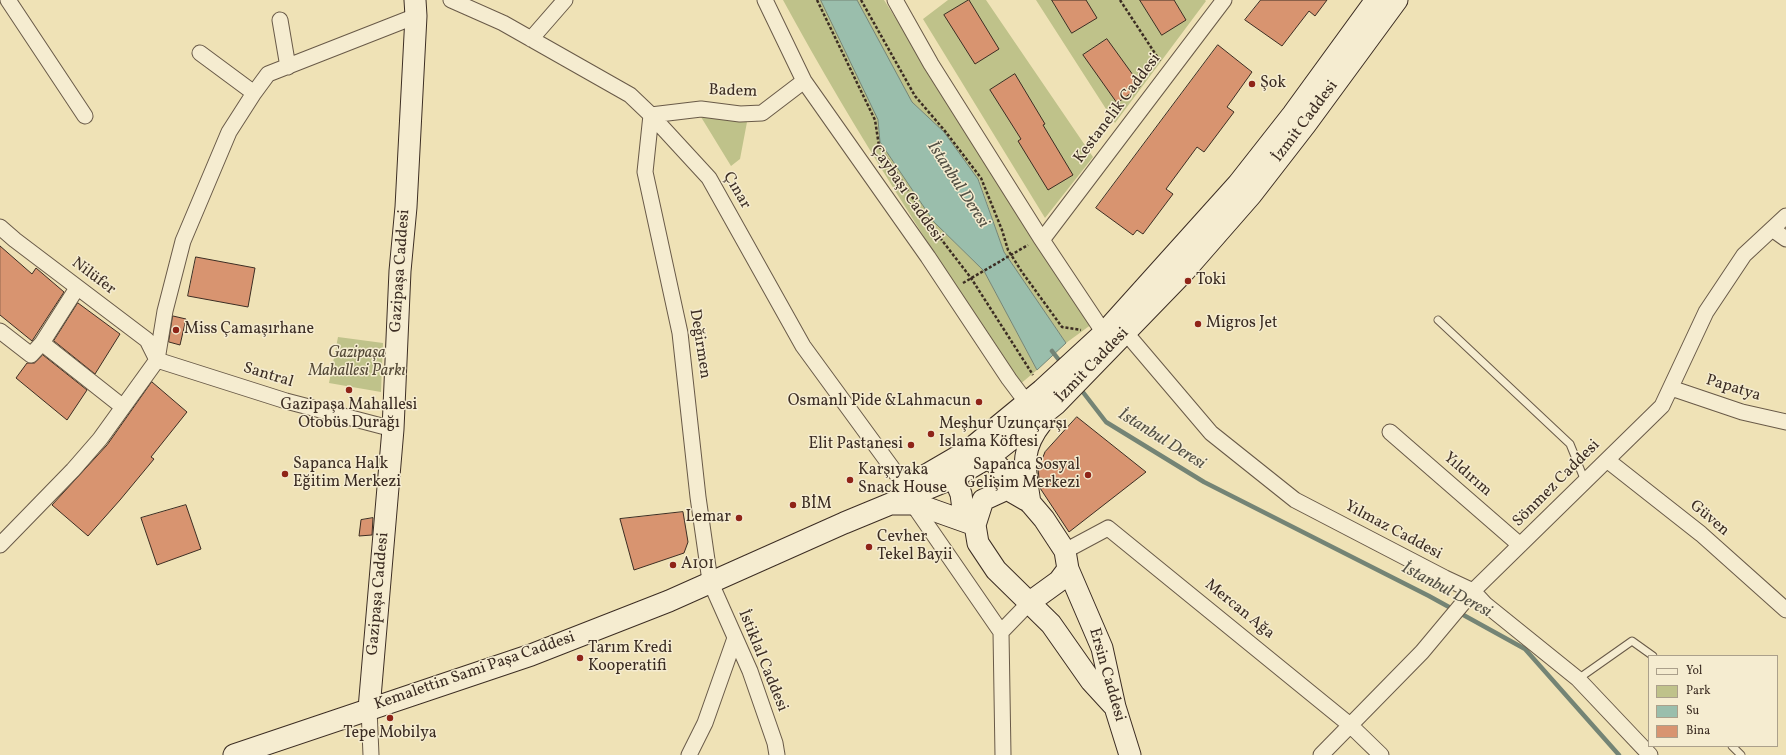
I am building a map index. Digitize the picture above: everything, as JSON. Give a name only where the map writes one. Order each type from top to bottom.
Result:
[{"type":"main road","name":"İzmit Caddesi","points":[[844,523],[890,504],[951,470],[989,457],[1045,391],[1094,342],[1238,184],[1293,114],[1376,0]]},
{"type":"main road","name":"İzmit Caddesi","points":[[1094,342],[1126,333],[1182,274],[1251,195],[1306,124],[1397,0]]},
{"type":"main road","name":"Gazipaşa Caddesi","points":[[369,709],[393,428],[400,271],[406,207],[415,8]]},
{"type":"main road","name":"İzmit Caddesi","points":[[844,523],[909,495],[951,470],[969,450],[1027,403],[1045,391]]},
{"type":"main road","points":[[1030,503],[1024,460],[1045,391]]},
{"type":"main road","points":[[969,450],[989,457],[1030,503],[1044,519],[1066,560],[1059,581],[1030,602]]},
{"type":"main road","points":[[951,470],[961,494],[963,509],[975,526],[978,544],[996,570],[1051,624],[1091,681],[1115,707]]},
{"type":"main road","points":[[975,526],[983,500],[1006,490],[1030,503]]},
{"type":"main road","points":[[890,504],[909,495],[975,526]]},
{"type":"main road","name":"Kemalettin Sami Paşa Caddesi","points":[[234,755],[531,654],[669,601],[710,581],[844,523]]},
{"type":"main road","name":"Ersin Caddesi","points":[[1066,560],[1102,648],[1115,707],[1130,755]]},
{"type":"street","points":[[8,0],[85,116]]},
{"type":"street","name":"Çınar","points":[[451,0],[503,23],[630,95],[651,115],[709,178],[803,346],[909,495],[1001,632]]},
{"type":"street","points":[[531,39],[565,0]]},
{"type":"street","name":"Çaybaşı Caddesi","points":[[765,0],[804,81],[928,257],[1009,379],[1027,403]]},
{"type":"street","points":[[894,0],[931,64],[1041,238],[1094,342]]},
{"type":"street","name":"Kestanelik Caddesi","points":[[1041,238],[1224,0]]},
{"type":"street","points":[[0,545],[73,470],[100,439],[157,360],[165,311],[183,241],[229,132],[268,74],[288,67],[415,8]]},
{"type":"street","points":[[280,20],[288,67]]},
{"type":"street","points":[[200,52],[254,93]]},
{"type":"street","name":"Badem","points":[[651,115],[701,109],[740,114],[762,113],[804,81]]},
{"type":"street","name":"Değirmen","points":[[651,115],[645,172],[680,333],[698,496],[710,581]]},
{"type":"street","name":"Sönmez Caddesi","points":[[1321,755],[1422,652],[1469,596],[1662,406],[1706,312],[1744,255],[1786,216]]},
{"type":"street","name":"Nilüfer","points":[[0,227],[77,288],[148,340],[157,360]]},
{"type":"street","points":[[1772,229],[1786,239]]},
{"type":"street","points":[[0,331],[31,355],[42,343],[77,288]]},
{"type":"street","name":"Yılmaz Caddesi","points":[[1126,333],[1211,433],[1295,500],[1446,578],[1469,596],[1485,604],[1578,679],[1650,755]]},
{"type":"street","points":[[42,343],[123,407]]},
{"type":"street","name":"Santral","points":[[157,360],[286,401],[393,428]]},
{"type":"street","name":"Papatya","points":[[1671,388],[1742,412],[1786,422]]},
{"type":"street","name":"Yıldırım","points":[[1390,432],[1520,545]]},
{"type":"street","name":"Güven","points":[[1607,460],[1700,534],[1786,610]]},
{"type":"street","name":"Mercan Ağa","points":[[1066,560],[1108,528],[1350,725],[1381,755]]},
{"type":"street","name":"İstiklal Caddesi","points":[[710,581],[750,671],[777,755]]},
{"type":"street","points":[[1003,755],[1001,632],[1030,602]]},
{"type":"street","points":[[689,755],[705,723],[735,638]]},
{"type":"street","points":[[369,709],[371,755]]},
{"type":"lane","points":[[1438,320],[1570,444],[1585,481]]},
{"type":"lane","points":[[1578,679],[1632,641],[1652,655]]},
{"type":"lane","points":[[1733,747],[1740,755]]},
{"type":"path","points":[[817,0],[875,120],[879,146],[931,226],[971,278],[1045,391]]},
{"type":"path","points":[[861,0],[915,96],[945,130],[981,178],[1011,254],[1022,272],[1062,327],[1081,330],[1094,342]]},
{"type":"path","points":[[1120,0],[1168,73]]},
{"type":"path","points":[[971,278],[1041,238]]},
{"type":"green space","points":[[783,0],[821,0],[878,120],[880,142],[934,222],[984,271],[1037,370],[1019,385],[868,147],[810,50]]},
{"type":"green space","points":[[857,0],[884,0],[1092,324],[1066,343],[1004,252],[979,180],[944,132],[912,102]]},
{"type":"green space","points":[[948,0],[986,0],[1093,157],[1045,218],[923,19]]},
{"type":"green space","points":[[1036,0],[1205,0],[1206,1],[1115,123]]},
{"type":"green space","points":[[701,117],[747,122],[740,159],[731,166]]},
{"type":"green space","name":"Gazipaşa Mahallesi Parkı","points":[[338,337],[383,343],[381,392],[329,383]]},
{"type":"water","points":[[821,0],[857,0],[912,102],[944,132],[978,179],[1004,252],[1066,343],[1037,370],[984,271],[934,222],[880,142],[878,120]]},
{"type":"building","points":[[969,0],[999,49],[975,64],[944,15]]},
{"type":"building","points":[[1052,0],[1086,0],[1097,18],[1072,33]]},
{"type":"building","points":[[1140,0],[1174,0],[1186,20],[1162,35]]},
{"type":"building","points":[[1261,0],[1327,0],[1315,16],[1309,11],[1282,46],[1245,20]]},
{"type":"building","points":[[1107,39],[1141,86],[1117,103],[1083,55]]},
{"type":"building","points":[[1218,45],[1252,72],[1227,107],[1234,112],[1204,152],[1197,147],[1166,189],[1173,194],[1143,234],[1137,230],[1133,235],[1096,208]]},
{"type":"building","points":[[1015,74],[1073,175],[1048,190],[1018,141],[1021,139],[990,90]]},
{"type":"building","points":[[0,246],[32,274],[36,268],[64,292],[32,341],[0,315]]},
{"type":"building","points":[[196,257],[255,268],[248,307],[188,296]]},
{"type":"building","points":[[78,303],[120,334],[95,374],[54,341]]},
{"type":"building","name":"Miss Çamaşırhane","points":[[173,316],[186,319],[180,345],[169,342]]},
{"type":"building","points":[[43,355],[87,390],[67,420],[16,378],[27,363],[34,363]]},
{"type":"building","points":[[152,382],[187,412],[151,457],[154,459],[88,536],[52,505],[107,445]]},
{"type":"building","name":"Sapanca Sosyal Gelişim Merkezi","points":[[1077,417],[1146,472],[1069,532],[1040,488],[1038,469],[1045,452]]},
{"type":"building","points":[[186,505],[201,549],[157,565],[141,518]]},
{"type":"building","points":[[683,512],[688,542],[684,553],[634,570],[620,519]]},
{"type":"building","points":[[373,518],[372,535],[359,536],[361,520]]},
{"type":"waterway","name":"İstanbul Deresi","points":[[1052,351],[1062,364]]},
{"type":"waterway","name":"İstanbul Deresi","points":[[1079,387],[1106,422],[1204,482],[1429,596],[1525,649],[1619,755]]},
{"type":"place","name":"Şok","points":[[1252,84]]},
{"type":"place","name":"Toki","points":[[1188,281]]},
{"type":"place","name":"Migros Jet","points":[[1198,324]]},
{"type":"place","name":"Miss Çamaşırhane","points":[[176,330]]},
{"type":"place","name":"Gazipaşa Mahallesi Otobüs Durağı","points":[[349,390]]},
{"type":"place","name":"Osmanlı Pide &Lahmacun","points":[[979,402]]},
{"type":"place","name":"Meşhur Uzunçarşı Islama Köftesi","points":[[931,434]]},
{"type":"place","name":"Elit Pastanesi","points":[[911,445]]},
{"type":"place","name":"Sapanca Halk Eğitim Merkezi","points":[[285,474]]},
{"type":"place","name":"Sapanca Sosyal Gelişim Merkezi","points":[[1088,475]]},
{"type":"place","name":"Karşıyaka Snack House","points":[[850,480]]},
{"type":"place","name":"BİM","points":[[793,505]]},
{"type":"place","name":"Lemar","points":[[739,518]]},
{"type":"place","name":"Cevher Tekel Bayii","points":[[869,547]]},
{"type":"place","name":"A101","points":[[673,565]]},
{"type":"place","name":"Tarım Kredi Kooperatifi","points":[[580,658]]},
{"type":"place","name":"Tepe Mobilya","points":[[390,718]]}]
